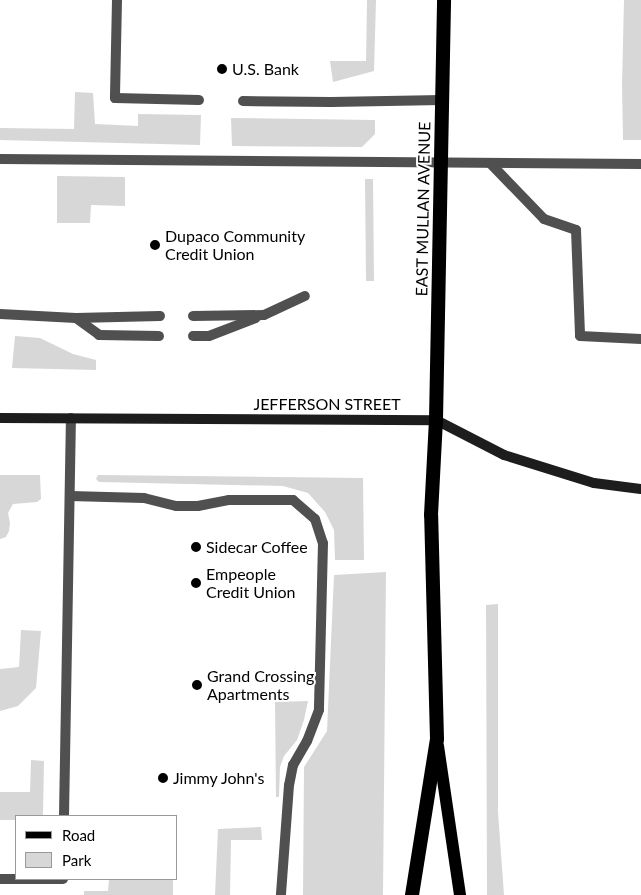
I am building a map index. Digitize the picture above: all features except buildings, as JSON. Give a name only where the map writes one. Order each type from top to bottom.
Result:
[{"type":"highway","name":"EAST MULLAN AVENUE","points":[[412,895],[437,739],[431,516],[436,420],[444,0]]},
{"type":"main road","name":"JEFFERSON STREET","points":[[0,418],[436,420],[504,455],[594,483],[641,489]]},
{"type":"main road","points":[[437,739],[460,895]]},
{"type":"lane","points":[[117,0],[115,98],[199,100]]},
{"type":"lane","points":[[243,101],[442,100]]},
{"type":"lane","points":[[0,159],[641,164]]},
{"type":"lane","points":[[490,163],[544,219],[576,230],[580,336],[641,339]]},
{"type":"lane","points":[[193,336],[209,336],[264,315],[305,296]]},
{"type":"lane","points":[[0,314],[76,318],[160,316]]},
{"type":"lane","points":[[193,316],[264,315]]},
{"type":"lane","points":[[76,318],[99,335],[160,336]]},
{"type":"lane","points":[[64,815],[71,418]]},
{"type":"lane","points":[[70,496],[144,498],[176,506],[198,506],[229,500],[293,500],[315,519],[323,543],[319,710],[307,741],[292,765],[281,895]]},
{"type":"lane","points":[[0,879],[15,879]]},
{"type":"green space","points":[[367,0],[376,0],[374,71],[333,82],[330,61],[366,61]]},
{"type":"green space","points":[[624,0],[641,0],[641,140],[623,140]]},
{"type":"green space","points":[[75,92],[93,93],[95,124],[138,126],[138,114],[201,115],[200,145],[0,140],[0,128],[74,129]]},
{"type":"green space","points":[[231,118],[375,120],[375,134],[362,147],[232,146]]},
{"type":"green space","points":[[57,176],[125,177],[125,206],[91,205],[90,223],[57,223]]},
{"type":"green space","points":[[365,179],[373,179],[374,281],[366,281]]},
{"type":"green space","points":[[15,336],[40,338],[73,354],[96,360],[96,370],[12,368]]},
{"type":"green space","points":[[0,475],[40,475],[41,499],[37,502],[13,504],[8,513],[9,531],[6,537],[0,539]]},
{"type":"green space","points":[[98,475],[363,478],[364,560],[335,560],[334,530],[325,512],[308,493],[283,486],[99,482],[96,479]]},
{"type":"green space","points":[[386,572],[383,895],[303,895],[304,767],[327,731],[334,575]]},
{"type":"green space","points":[[498,604],[498,812],[504,895],[487,895],[486,605]]},
{"type":"green space","points":[[21,630],[41,631],[36,688],[18,706],[0,711],[0,669],[19,667]]},
{"type":"green space","points":[[308,701],[297,740],[284,756],[280,767],[279,797],[276,797],[275,702]]},
{"type":"green space","points":[[31,760],[44,761],[43,815],[15,815],[15,820],[0,820],[0,792],[30,792]]},
{"type":"green space","points":[[261,827],[262,840],[231,840],[230,895],[215,895],[218,829]]},
{"type":"green space","points":[[109,880],[173,880],[173,895],[84,895],[84,891],[108,891]]},
{"type":"place","name":"U.S. Bank","points":[[222,69]]},
{"type":"place","name":"Dupaco Community Credit Union","points":[[155,245]]},
{"type":"place","name":"Sidecar Coffee","points":[[196,547]]},
{"type":"place","name":"Empeople Credit Union","points":[[196,583]]},
{"type":"place","name":"Grand Crossing Apartments","points":[[197,685]]},
{"type":"place","name":"Jimmy John's","points":[[163,778]]}]
